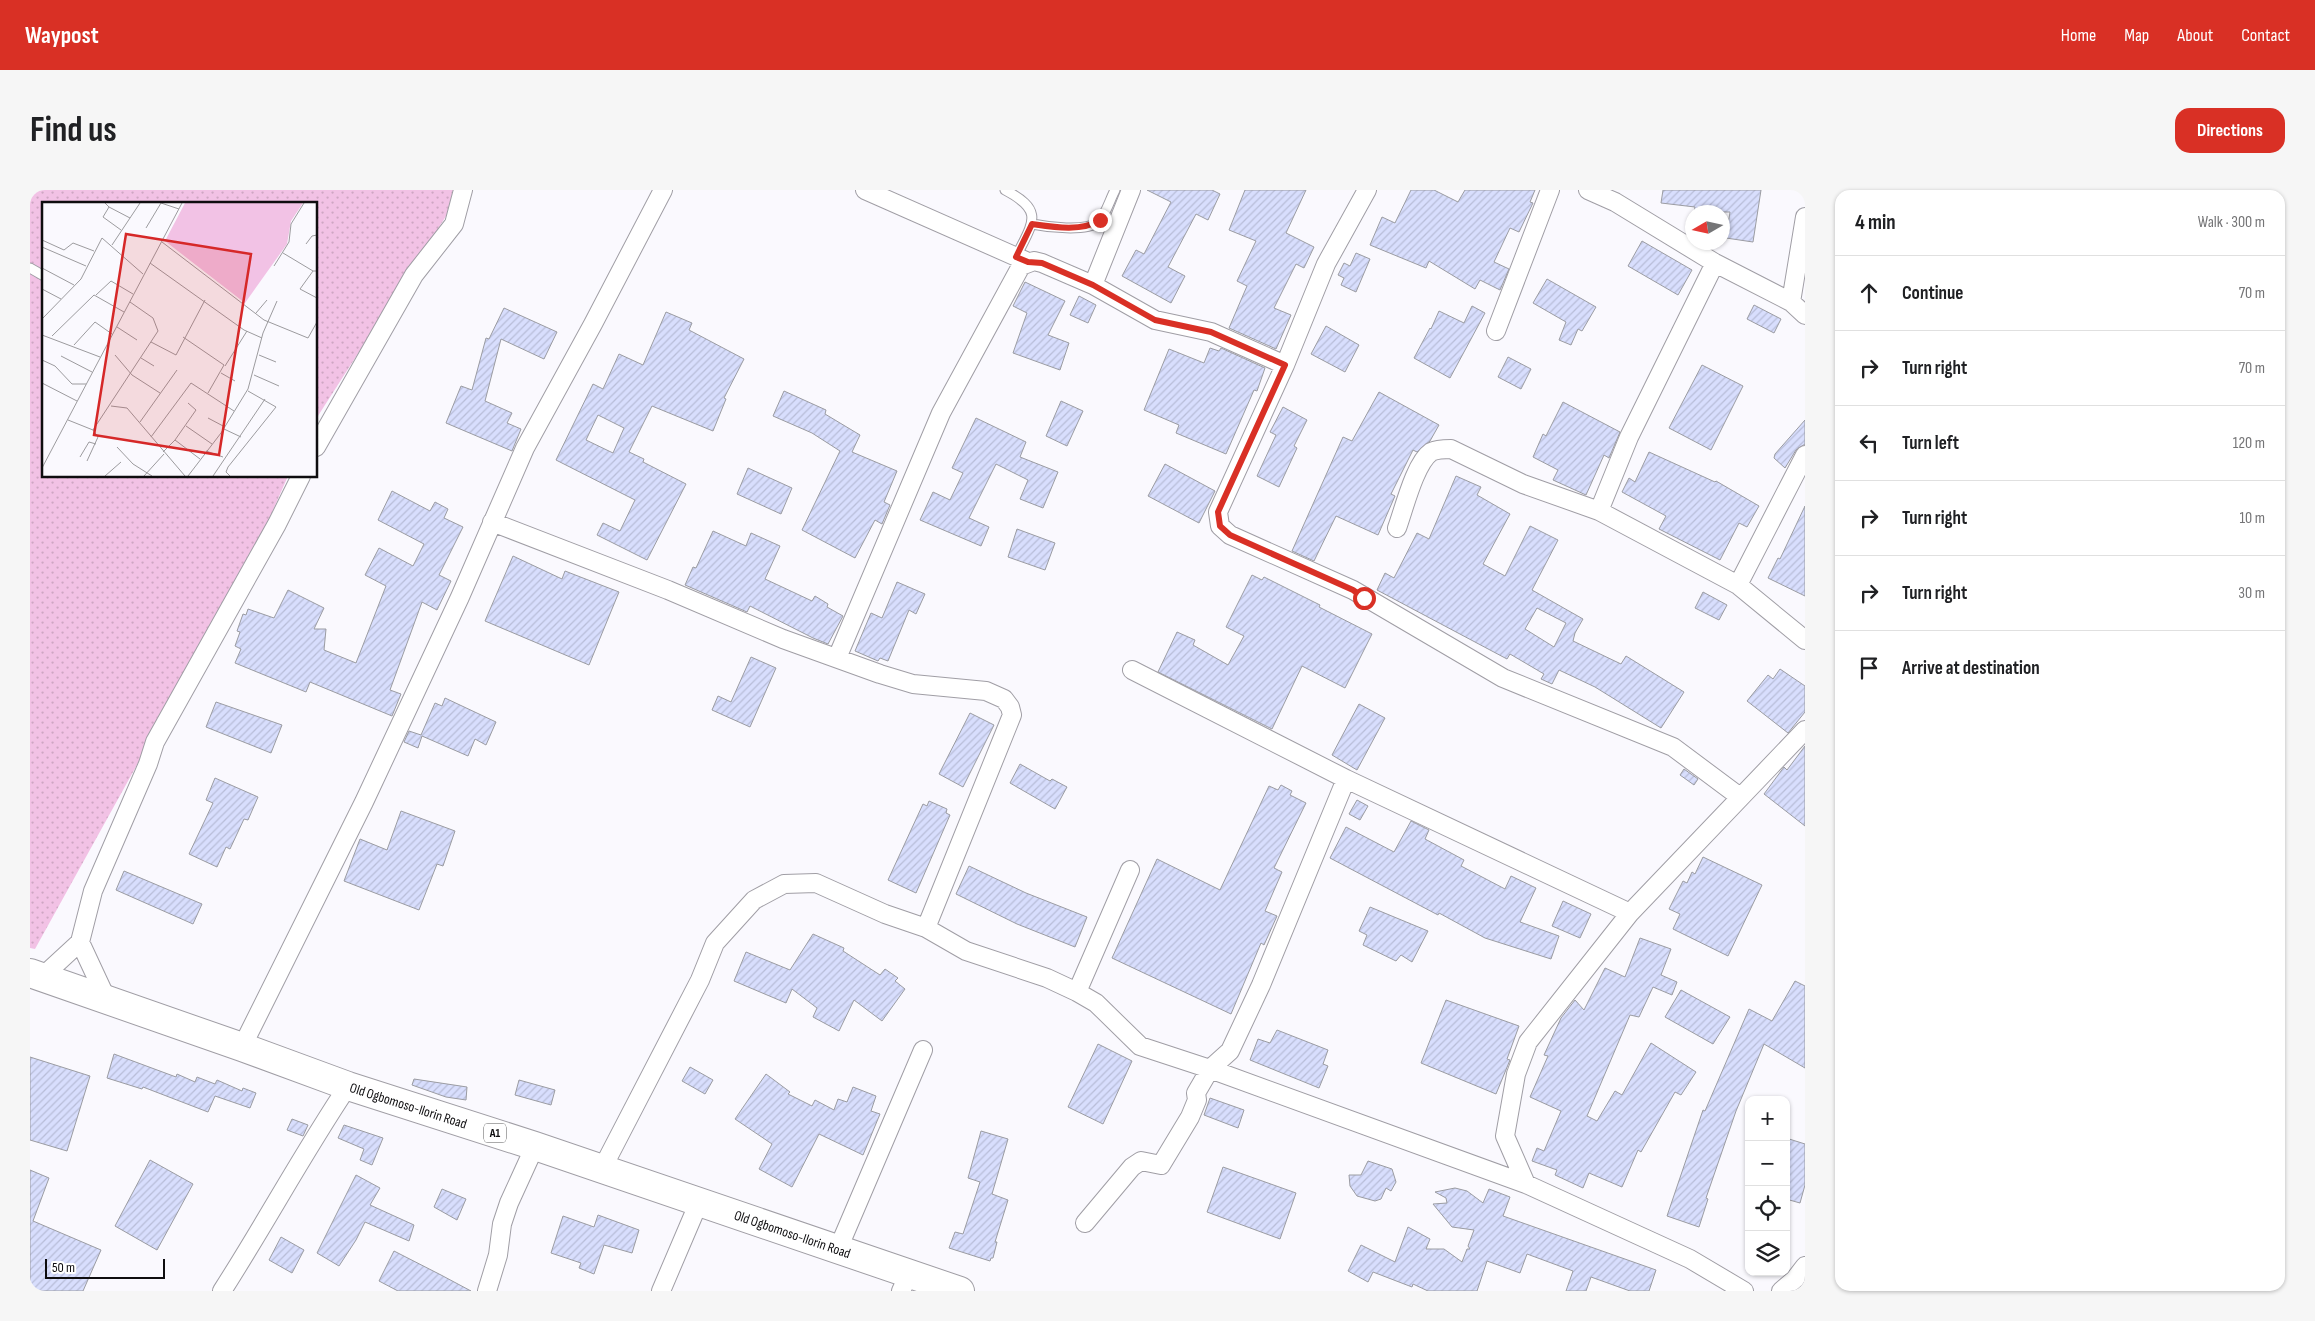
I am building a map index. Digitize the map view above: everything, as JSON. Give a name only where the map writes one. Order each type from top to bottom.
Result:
[{"type":"highway","name":"Old Ogbomoso-Ilorin Road","points":[[36,975],[242,1046],[348,1086],[535,1146],[838,1249],[905,1282],[960,1291]]},
{"type":"street","points":[[318,444],[372,353],[414,275],[454,224],[463,190]]},
{"type":"street","points":[[242,1046],[364,802],[460,597],[526,448],[663,190]]},
{"type":"street","points":[[865,190],[1022,259],[1042,263],[1093,285],[1155,320],[1211,332],[1285,365]]},
{"type":"street","points":[[1093,285],[1131,190]]},
{"type":"street","points":[[1367,190],[1326,264],[1285,365],[1218,512],[1220,526],[1230,535],[1353,590],[1504,678],[1673,747],[1740,797]]},
{"type":"street","points":[[1496,330],[1550,190]]},
{"type":"street","points":[[1588,190],[1615,202],[1715,263],[1791,302],[1805,315]]},
{"type":"street","points":[[1791,302],[1805,216]]},
{"type":"street","points":[[838,658],[941,412],[1020,266],[1022,259]]},
{"type":"street","points":[[1599,511],[1629,437],[1715,263]]},
{"type":"street","points":[[1397,528],[1421,466],[1430,453],[1451,449],[1523,484],[1599,511],[1738,585],[1805,640]]},
{"type":"street","points":[[1738,585],[1805,455]]},
{"type":"street","points":[[36,975],[80,942],[93,891],[148,764],[155,742],[277,524],[300,478]]},
{"type":"street","points":[[492,522],[668,590],[783,639],[912,684],[986,691],[1004,699],[1010,707],[1012,715],[926,928]]},
{"type":"street","points":[[1132,670],[1346,779],[1630,914]]},
{"type":"street","points":[[1526,1184],[1506,1136],[1516,1074],[1528,1042],[1630,914],[1805,730]]},
{"type":"street","points":[[1085,1223],[1132,1167],[1141,1161],[1161,1165],[1190,1117],[1197,1100],[1196,1093],[1210,1069],[1230,1051],[1261,985],[1346,779]]},
{"type":"street","points":[[1077,992],[1130,870]]},
{"type":"street","points":[[602,1169],[700,980],[715,943],[754,900],[784,884],[816,883],[885,914],[926,928],[966,951],[1047,978],[1077,992],[1096,1003],[1140,1046],[1210,1069],[1526,1184],[1690,1259],[1744,1291]]},
{"type":"street","points":[[80,942],[107,1000]]},
{"type":"street","points":[[838,1249],[923,1050]]},
{"type":"street","points":[[1230,1051],[1243,1082]]},
{"type":"street","points":[[222,1291],[348,1086]]},
{"type":"street","points":[[487,1291],[498,1255],[502,1224],[509,1203],[535,1146]]},
{"type":"street","points":[[661,1291],[699,1202]]},
{"type":"street","points":[[1781,1291],[1795,1279],[1805,1266]]},
{"type":"lane","points":[[1005,190],[1024,200],[1030,207],[1032,224],[1022,259]]},
{"type":"lane","points":[[1032,224],[1074,227],[1092,225],[1100,220],[1115,190]]},
{"type":"lane","points":[[30,268],[42,275]]},
{"type":"shaded area","points":[[30,190],[453,190],[448,213],[318,416],[318,202],[42,202],[42,478],[287,478],[270,517],[200,651],[35,949],[30,948]]},
{"type":"building","points":[[1147,190],[1212,190],[1220,194],[1208,220],[1196,214],[1168,267],[1185,276],[1171,303],[1122,276],[1136,250],[1144,254],[1171,202]]},
{"type":"building","points":[[1245,190],[1306,190],[1286,233],[1314,247],[1304,268],[1296,264],[1274,308],[1291,315],[1276,349],[1229,328],[1247,286],[1237,281],[1256,241],[1229,230]]},
{"type":"building","points":[[1411,190],[1434,190],[1458,202],[1465,190],[1535,190],[1530,202],[1533,203],[1519,232],[1510,228],[1494,262],[1509,269],[1500,290],[1480,280],[1475,289],[1429,261],[1426,268],[1370,245],[1382,217],[1395,223]]},
{"type":"building","points":[[1663,190],[1761,190],[1753,242],[1730,239],[1730,205],[1685,206],[1661,203]]},
{"type":"building","points":[[1642,241],[1692,270],[1678,295],[1628,266]]},
{"type":"building","points":[[1356,253],[1370,259],[1356,292],[1341,285],[1344,278],[1338,275],[1344,263],[1350,266]]},
{"type":"building","points":[[1547,279],[1596,307],[1582,331],[1578,329],[1571,345],[1559,340],[1566,322],[1533,303]]},
{"type":"building","points":[[1025,282],[1065,301],[1048,335],[1069,343],[1060,370],[1013,353],[1027,313],[1013,306]]},
{"type":"building","points":[[1079,296],[1096,305],[1088,323],[1070,315]]},
{"type":"building","points":[[1754,305],[1781,319],[1774,333],[1747,319]]},
{"type":"building","points":[[1472,306],[1485,313],[1450,378],[1414,358],[1439,311],[1464,323]]},
{"type":"building","points":[[504,308],[557,332],[544,359],[501,339],[485,401],[512,413],[507,423],[521,429],[512,451],[446,423],[461,386],[472,390],[486,338],[489,339]]},
{"type":"building","points":[[666,312],[692,323],[689,330],[744,359],[724,398],[726,399],[713,431],[652,406],[629,452],[644,459],[643,462],[686,484],[647,560],[597,535],[603,523],[620,531],[635,500],[556,460],[593,384],[603,389],[619,354],[643,365]],"holes":[[[598,415],[624,428],[613,453],[586,440]]]},
{"type":"building","points":[[1326,326],[1359,345],[1345,372],[1311,354]]},
{"type":"building","points":[[1210,348],[1219,351],[1221,348],[1265,368],[1257,391],[1254,390],[1226,454],[1176,433],[1179,425],[1144,410],[1169,349],[1204,363]]},
{"type":"building","points":[[1508,357],[1531,369],[1521,389],[1498,377]]},
{"type":"building","points":[[1702,365],[1743,386],[1711,450],[1669,428]]},
{"type":"building","points":[[784,391],[826,410],[825,414],[860,435],[852,452],[897,471],[884,502],[890,505],[882,524],[875,520],[855,558],[802,530],[840,451],[812,433],[773,416]]},
{"type":"building","points":[[1379,392],[1439,425],[1430,441],[1417,452],[1413,450],[1391,494],[1395,496],[1378,535],[1336,516],[1314,561],[1292,551],[1343,437],[1352,441]]},
{"type":"building","points":[[1061,401],[1083,411],[1067,446],[1046,436]]},
{"type":"building","points":[[1563,402],[1620,432],[1609,458],[1604,455],[1586,495],[1553,480],[1558,470],[1533,457],[1543,434],[1546,436]]},
{"type":"building","points":[[1283,407],[1307,420],[1294,446],[1297,448],[1279,487],[1257,476],[1276,435],[1270,432]]},
{"type":"building","points":[[976,418],[1026,442],[1020,457],[1058,472],[1043,508],[1020,499],[1028,480],[996,464],[969,518],[989,527],[981,546],[920,520],[933,492],[950,500],[963,473],[952,468]]},
{"type":"building","points":[[1805,420],[1805,444],[1796,450],[1785,468],[1774,458],[1775,454]]},
{"type":"building","points":[[1649,452],[1716,481],[1759,506],[1747,527],[1739,523],[1720,560],[1659,529],[1666,516],[1622,492],[1629,478],[1635,482]]},
{"type":"building","points":[[1165,464],[1215,491],[1199,523],[1148,496]]},
{"type":"building","points":[[748,468],[792,488],[781,514],[737,494]]},
{"type":"building","points":[[1456,476],[1481,487],[1477,495],[1510,514],[1483,564],[1505,576],[1530,526],[1558,540],[1532,590],[1583,619],[1573,641],[1621,664],[1626,656],[1684,692],[1661,728],[1595,687],[1559,670],[1552,684],[1541,679],[1544,674],[1510,654],[1507,659],[1377,590],[1385,573],[1394,578],[1417,533],[1429,539]],"holes":[[[1537,608],[1566,623],[1554,647],[1525,629]]]},
{"type":"building","points":[[392,491],[430,511],[435,502],[448,509],[444,518],[463,527],[439,575],[451,581],[437,610],[422,602],[390,690],[401,694],[392,716],[310,682],[306,692],[235,663],[241,649],[235,646],[240,632],[237,631],[243,614],[246,615],[248,609],[274,618],[288,590],[324,608],[314,629],[326,629],[324,650],[356,663],[386,586],[365,575],[379,548],[413,566],[424,544],[378,520]]},
{"type":"building","points":[[1805,506],[1805,596],[1768,578],[1778,558],[1780,559]]},
{"type":"building","points":[[1017,529],[1055,543],[1045,570],[1008,557]]},
{"type":"building","points":[[713,531],[746,546],[751,533],[780,546],[765,579],[812,601],[815,596],[828,604],[827,607],[843,616],[828,644],[750,606],[747,612],[685,585],[693,567],[696,568]]},
{"type":"building","points":[[513,556],[562,579],[565,571],[619,592],[589,665],[485,621]]},
{"type":"building","points":[[1252,575],[1262,580],[1264,577],[1372,634],[1345,688],[1302,666],[1272,729],[1158,672],[1177,632],[1195,640],[1193,645],[1228,665],[1244,636],[1226,627]]},
{"type":"building","points":[[897,582],[925,594],[916,614],[909,610],[888,661],[880,658],[878,661],[855,651],[871,613],[882,618]]},
{"type":"building","points":[[1703,592],[1727,605],[1719,620],[1695,608]]},
{"type":"building","points":[[751,657],[776,668],[750,727],[712,710],[718,696],[731,702]]},
{"type":"building","points":[[1780,669],[1805,686],[1805,712],[1788,733],[1747,701],[1768,675],[1773,679]]},
{"type":"building","points":[[445,698],[496,722],[486,745],[475,739],[468,756],[422,736],[418,748],[404,742],[409,731],[421,735],[435,703],[442,706]]},
{"type":"building","points":[[216,702],[282,725],[271,753],[206,727]]},
{"type":"building","points":[[1359,704],[1385,718],[1357,770],[1332,755]]},
{"type":"building","points":[[970,713],[994,725],[963,787],[939,774]]},
{"type":"building","points":[[1805,746],[1805,826],[1764,794],[1784,767],[1787,770]]},
{"type":"building","points":[[1020,764],[1050,781],[1052,779],[1067,787],[1055,809],[1010,783]]},
{"type":"building","points":[[1684,769],[1698,779],[1694,785],[1680,775]]},
{"type":"building","points":[[215,778],[258,797],[248,820],[244,819],[230,849],[226,847],[217,867],[189,854],[213,803],[206,800]]},
{"type":"building","points":[[1281,785],[1292,791],[1290,795],[1306,803],[1274,868],[1282,872],[1265,911],[1277,916],[1264,945],[1261,943],[1231,1014],[1112,958],[1157,859],[1220,890],[1269,786],[1278,790]]},
{"type":"building","points":[[1357,800],[1368,806],[1360,820],[1349,814]]},
{"type":"building","points":[[929,801],[947,809],[946,813],[950,815],[916,893],[888,880],[923,804],[927,806]]},
{"type":"building","points":[[401,811],[455,831],[443,866],[437,864],[419,910],[344,881],[360,839],[387,850]]},
{"type":"building","points":[[1411,821],[1429,830],[1425,839],[1464,860],[1461,866],[1505,889],[1511,876],[1536,888],[1520,922],[1559,936],[1551,959],[1485,938],[1330,858],[1346,827],[1394,852]]},
{"type":"building","points":[[1703,857],[1762,885],[1728,956],[1673,929],[1680,914],[1669,909],[1683,881],[1687,883],[1692,872],[1695,874]]},
{"type":"building","points":[[969,866],[1026,893],[1087,917],[1075,947],[1017,924],[956,894]]},
{"type":"building","points":[[124,871],[202,904],[193,924],[116,890]]},
{"type":"building","points":[[1563,901],[1591,914],[1580,938],[1552,926]]},
{"type":"building","points":[[1370,907],[1428,931],[1412,962],[1401,955],[1396,961],[1363,945],[1367,935],[1359,931]]},
{"type":"building","points":[[813,934],[844,948],[843,951],[880,975],[885,969],[898,978],[895,981],[905,989],[882,1021],[854,1000],[839,1031],[813,1017],[817,1008],[792,989],[786,1003],[734,981],[746,952],[790,970]]},
{"type":"building","points":[[1640,938],[1671,949],[1661,975],[1677,982],[1672,995],[1653,987],[1639,1017],[1630,1015],[1587,1116],[1597,1121],[1615,1091],[1622,1095],[1651,1043],[1696,1072],[1681,1095],[1675,1092],[1641,1152],[1638,1150],[1622,1187],[1589,1173],[1583,1188],[1555,1175],[1557,1170],[1532,1161],[1537,1148],[1544,1151],[1561,1111],[1530,1097],[1548,1056],[1544,1055],[1561,1018],[1575,1000],[1584,1010],[1605,968],[1625,977]]},
{"type":"building","points":[[1795,981],[1805,986],[1805,1068],[1764,1044],[1736,1111],[1706,1198],[1708,1199],[1699,1227],[1667,1216],[1703,1110],[1705,1111],[1749,1009],[1772,1021]]},
{"type":"building","points":[[1681,990],[1730,1017],[1713,1044],[1665,1017]]},
{"type":"building","points":[[1446,1000],[1519,1026],[1507,1059],[1510,1060],[1496,1094],[1421,1063]]},
{"type":"building","points":[[1277,1030],[1328,1050],[1323,1064],[1328,1066],[1319,1088],[1250,1060],[1258,1039],[1270,1043]]},
{"type":"building","points":[[1098,1044],[1132,1061],[1103,1124],[1068,1107]]},
{"type":"building","points":[[114,1054],[176,1077],[177,1074],[195,1082],[197,1077],[215,1084],[217,1080],[242,1091],[243,1088],[256,1093],[250,1108],[215,1096],[208,1112],[143,1087],[142,1089],[107,1078]]},
{"type":"building","points":[[30,1057],[90,1076],[67,1151],[30,1140]]},
{"type":"building","points":[[690,1067],[713,1080],[705,1094],[682,1081]]},
{"type":"building","points":[[766,1074],[790,1092],[788,1094],[812,1106],[815,1100],[834,1110],[838,1099],[847,1102],[853,1087],[876,1096],[871,1111],[880,1114],[863,1155],[819,1134],[792,1187],[759,1169],[772,1144],[735,1119]]},
{"type":"building","points":[[414,1079],[467,1087],[466,1100],[446,1097],[412,1085]]},
{"type":"building","points":[[519,1080],[555,1090],[551,1105],[515,1095]]},
{"type":"building","points":[[1210,1098],[1244,1110],[1238,1128],[1204,1115]]},
{"type":"building","points":[[292,1119],[308,1125],[303,1136],[287,1130]]},
{"type":"building","points":[[344,1125],[383,1138],[372,1165],[360,1160],[364,1149],[338,1138]]},
{"type":"building","points":[[981,1131],[1008,1139],[992,1194],[1008,1200],[995,1242],[997,1242],[993,1258],[990,1261],[949,1248],[955,1232],[963,1234],[980,1182],[968,1178]]},
{"type":"building","points":[[1790,1139],[1805,1144],[1805,1185],[1800,1203],[1790,1200]]},
{"type":"building","points":[[150,1160],[193,1184],[157,1250],[115,1226]]},
{"type":"building","points":[[1368,1161],[1392,1169],[1396,1182],[1391,1191],[1386,1188],[1381,1199],[1375,1201],[1357,1196],[1350,1186],[1349,1175],[1361,1175]]},
{"type":"building","points":[[1223,1167],[1296,1193],[1280,1239],[1207,1212]]},
{"type":"building","points":[[30,1170],[49,1178],[33,1221],[101,1250],[83,1291],[30,1291]]},
{"type":"building","points":[[356,1175],[380,1188],[370,1205],[414,1225],[409,1241],[365,1222],[339,1266],[317,1253]]},
{"type":"building","points":[[1455,1188],[1467,1191],[1483,1203],[1489,1189],[1510,1197],[1503,1216],[1656,1270],[1649,1291],[1630,1291],[1591,1277],[1586,1291],[1566,1291],[1573,1271],[1527,1254],[1520,1273],[1487,1261],[1477,1291],[1428,1291],[1413,1284],[1412,1287],[1373,1272],[1368,1282],[1348,1271],[1361,1245],[1395,1262],[1408,1227],[1430,1239],[1426,1249],[1444,1249],[1462,1262],[1467,1249],[1470,1249],[1468,1246],[1474,1230],[1452,1227],[1433,1204],[1447,1203],[1446,1198],[1435,1192]]},
{"type":"building","points":[[442,1189],[466,1199],[457,1220],[434,1207]]},
{"type":"building","points":[[598,1215],[639,1230],[632,1253],[604,1245],[594,1274],[579,1268],[581,1263],[551,1253],[563,1216],[594,1227]]},
{"type":"building","points":[[281,1237],[304,1250],[292,1273],[269,1260]]},
{"type":"building","points":[[394,1251],[471,1291],[398,1291],[379,1281]]},
{"type":"route","points":[[1100,220],[1092,225],[1074,227],[1032,224],[1016,257],[1028,262],[1042,263],[1093,285],[1155,320],[1211,332],[1285,365],[1218,512],[1220,526],[1230,535],[1353,590],[1364,598]]}]
